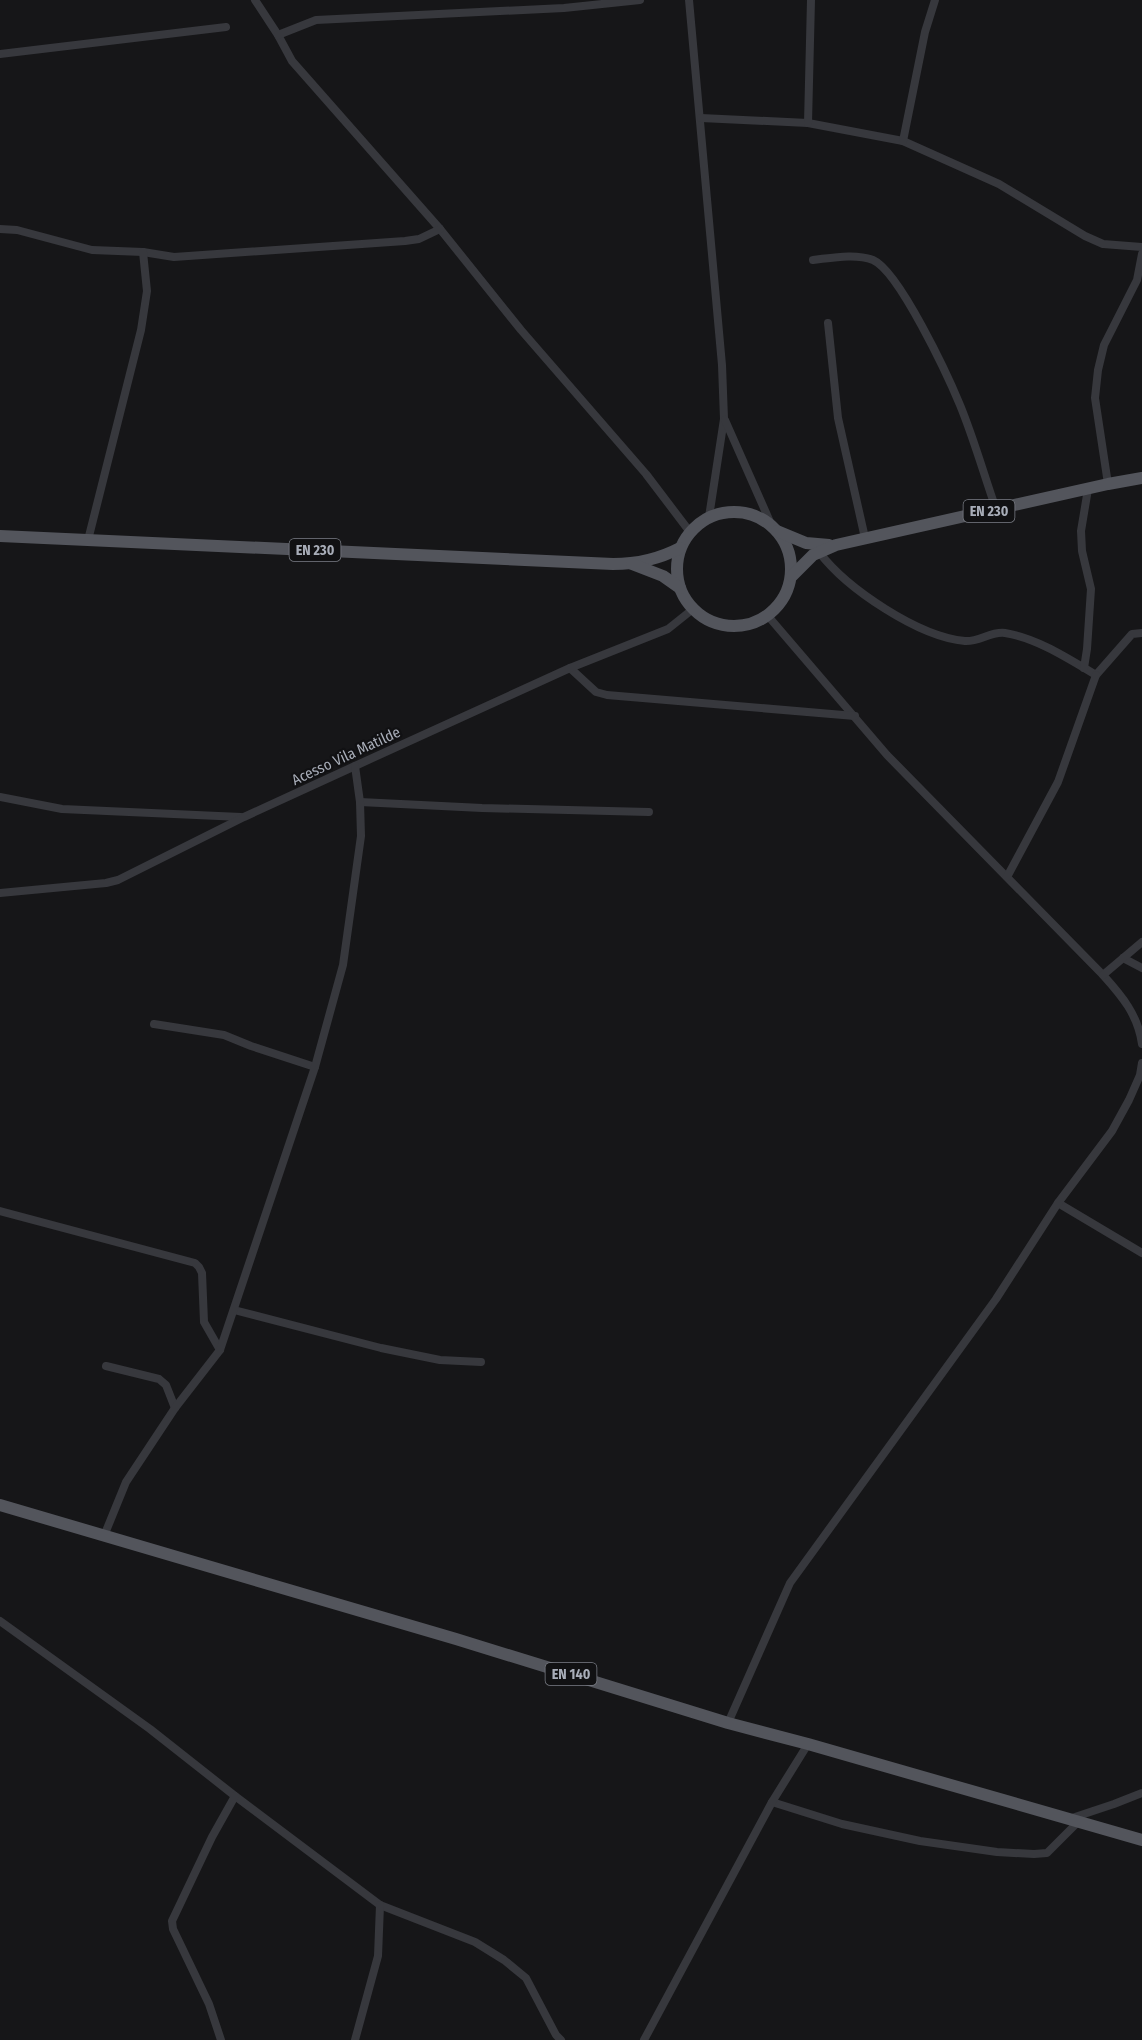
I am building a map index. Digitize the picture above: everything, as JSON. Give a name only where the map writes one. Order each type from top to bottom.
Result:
[{"type":"main road","name":"EN 230","points":[[792,576],[804,562],[836,545],[1142,478]]},
{"type":"main road","points":[[731,512],[752,514],[773,528],[784,540],[791,560],[792,576],[788,591],[780,605],[768,616],[748,625],[728,626],[707,620],[693,609],[680,588],[676,566],[680,548],[690,532],[709,517],[731,512]]},
{"type":"main road","name":"EN 230","points":[[773,528],[806,543],[836,545]]},
{"type":"main road","name":"EN 230","points":[[0,536],[630,564],[664,556],[680,548]]},
{"type":"main road","name":"EN 230","points":[[630,564],[663,576],[680,588]]},
{"type":"main road","name":"EN 140","points":[[0,1505],[445,1635],[728,1723],[1142,1840]]},
{"type":"street","points":[[255,0],[292,61],[441,229],[521,330],[646,474],[690,532]]},
{"type":"street","points":[[278,35],[316,20],[564,8],[640,0]]},
{"type":"street","points":[[689,0],[722,365],[724,419],[709,517]]},
{"type":"street","points":[[808,123],[812,0]]},
{"type":"street","points":[[903,141],[925,32],[935,0]]},
{"type":"street","points":[[0,54],[226,27]]},
{"type":"street","points":[[701,118],[808,123],[903,141],[999,184],[1085,236],[1103,244],[1142,247]]},
{"type":"street","points":[[0,229],[17,230],[92,250],[143,252],[180,257],[405,241],[441,229]]},
{"type":"street","points":[[88,540],[141,330],[147,291],[143,252]]},
{"type":"street","points":[[1108,484],[1095,398],[1098,370],[1104,345],[1137,279],[1142,254]]},
{"type":"street","points":[[813,260],[865,258],[875,261],[893,278],[913,310],[960,405],[996,509]]},
{"type":"street","points":[[828,323],[838,418],[865,538]]},
{"type":"street","points":[[724,419],[773,528]]},
{"type":"street","points":[[1084,668],[1091,589],[1080,541],[1080,531],[1089,489]]},
{"type":"street","points":[[819,552],[828,564],[859,590],[890,611],[930,633],[969,641],[986,634],[1002,632],[1025,637],[1096,675]]},
{"type":"street","name":"Acesso Vila Matilde","points":[[0,893],[118,880],[244,817],[355,766],[570,668],[668,629],[693,609]]},
{"type":"street","points":[[768,616],[887,754],[1124,999],[1135,1016],[1142,1044]]},
{"type":"street","points":[[1007,877],[1058,782],[1096,675],[1132,634],[1142,633]]},
{"type":"street","points":[[570,668],[596,692],[607,695],[855,716]]},
{"type":"street","points":[[104,1536],[126,1482],[175,1408],[220,1350],[315,1067],[343,964],[361,836],[360,802],[355,766]]},
{"type":"street","points":[[0,797],[62,809],[244,817]]},
{"type":"street","points":[[360,802],[649,812]]},
{"type":"street","points":[[1103,975],[1142,942]]},
{"type":"street","points":[[1123,958],[1142,968]]},
{"type":"street","points":[[154,1024],[211,1031],[315,1067]]},
{"type":"street","points":[[728,1723],[790,1583],[996,1299],[1058,1203],[1112,1131],[1130,1100],[1142,1063]]},
{"type":"street","points":[[1058,1203],[1142,1253]]},
{"type":"street","points":[[0,1211],[195,1263],[200,1267],[202,1273],[204,1322],[220,1350]]},
{"type":"street","points":[[234,1310],[381,1348],[440,1360],[481,1362]]},
{"type":"street","points":[[106,1366],[159,1379],[166,1385],[175,1408]]},
{"type":"street","points":[[0,1621],[150,1729],[380,1905],[476,1942],[504,1960],[526,1978],[555,2035],[561,2040]]},
{"type":"street","points":[[644,2040],[772,1802],[808,1744]]},
{"type":"street","points":[[772,1802],[842,1824],[920,1841],[997,1852],[1034,1854],[1047,1852],[1073,1821],[1142,1793]]},
{"type":"street","points":[[221,2040],[209,2004],[173,1929],[172,1921],[212,1837],[235,1796]]},
{"type":"street","points":[[356,2040],[378,1956],[380,1905]]}]
